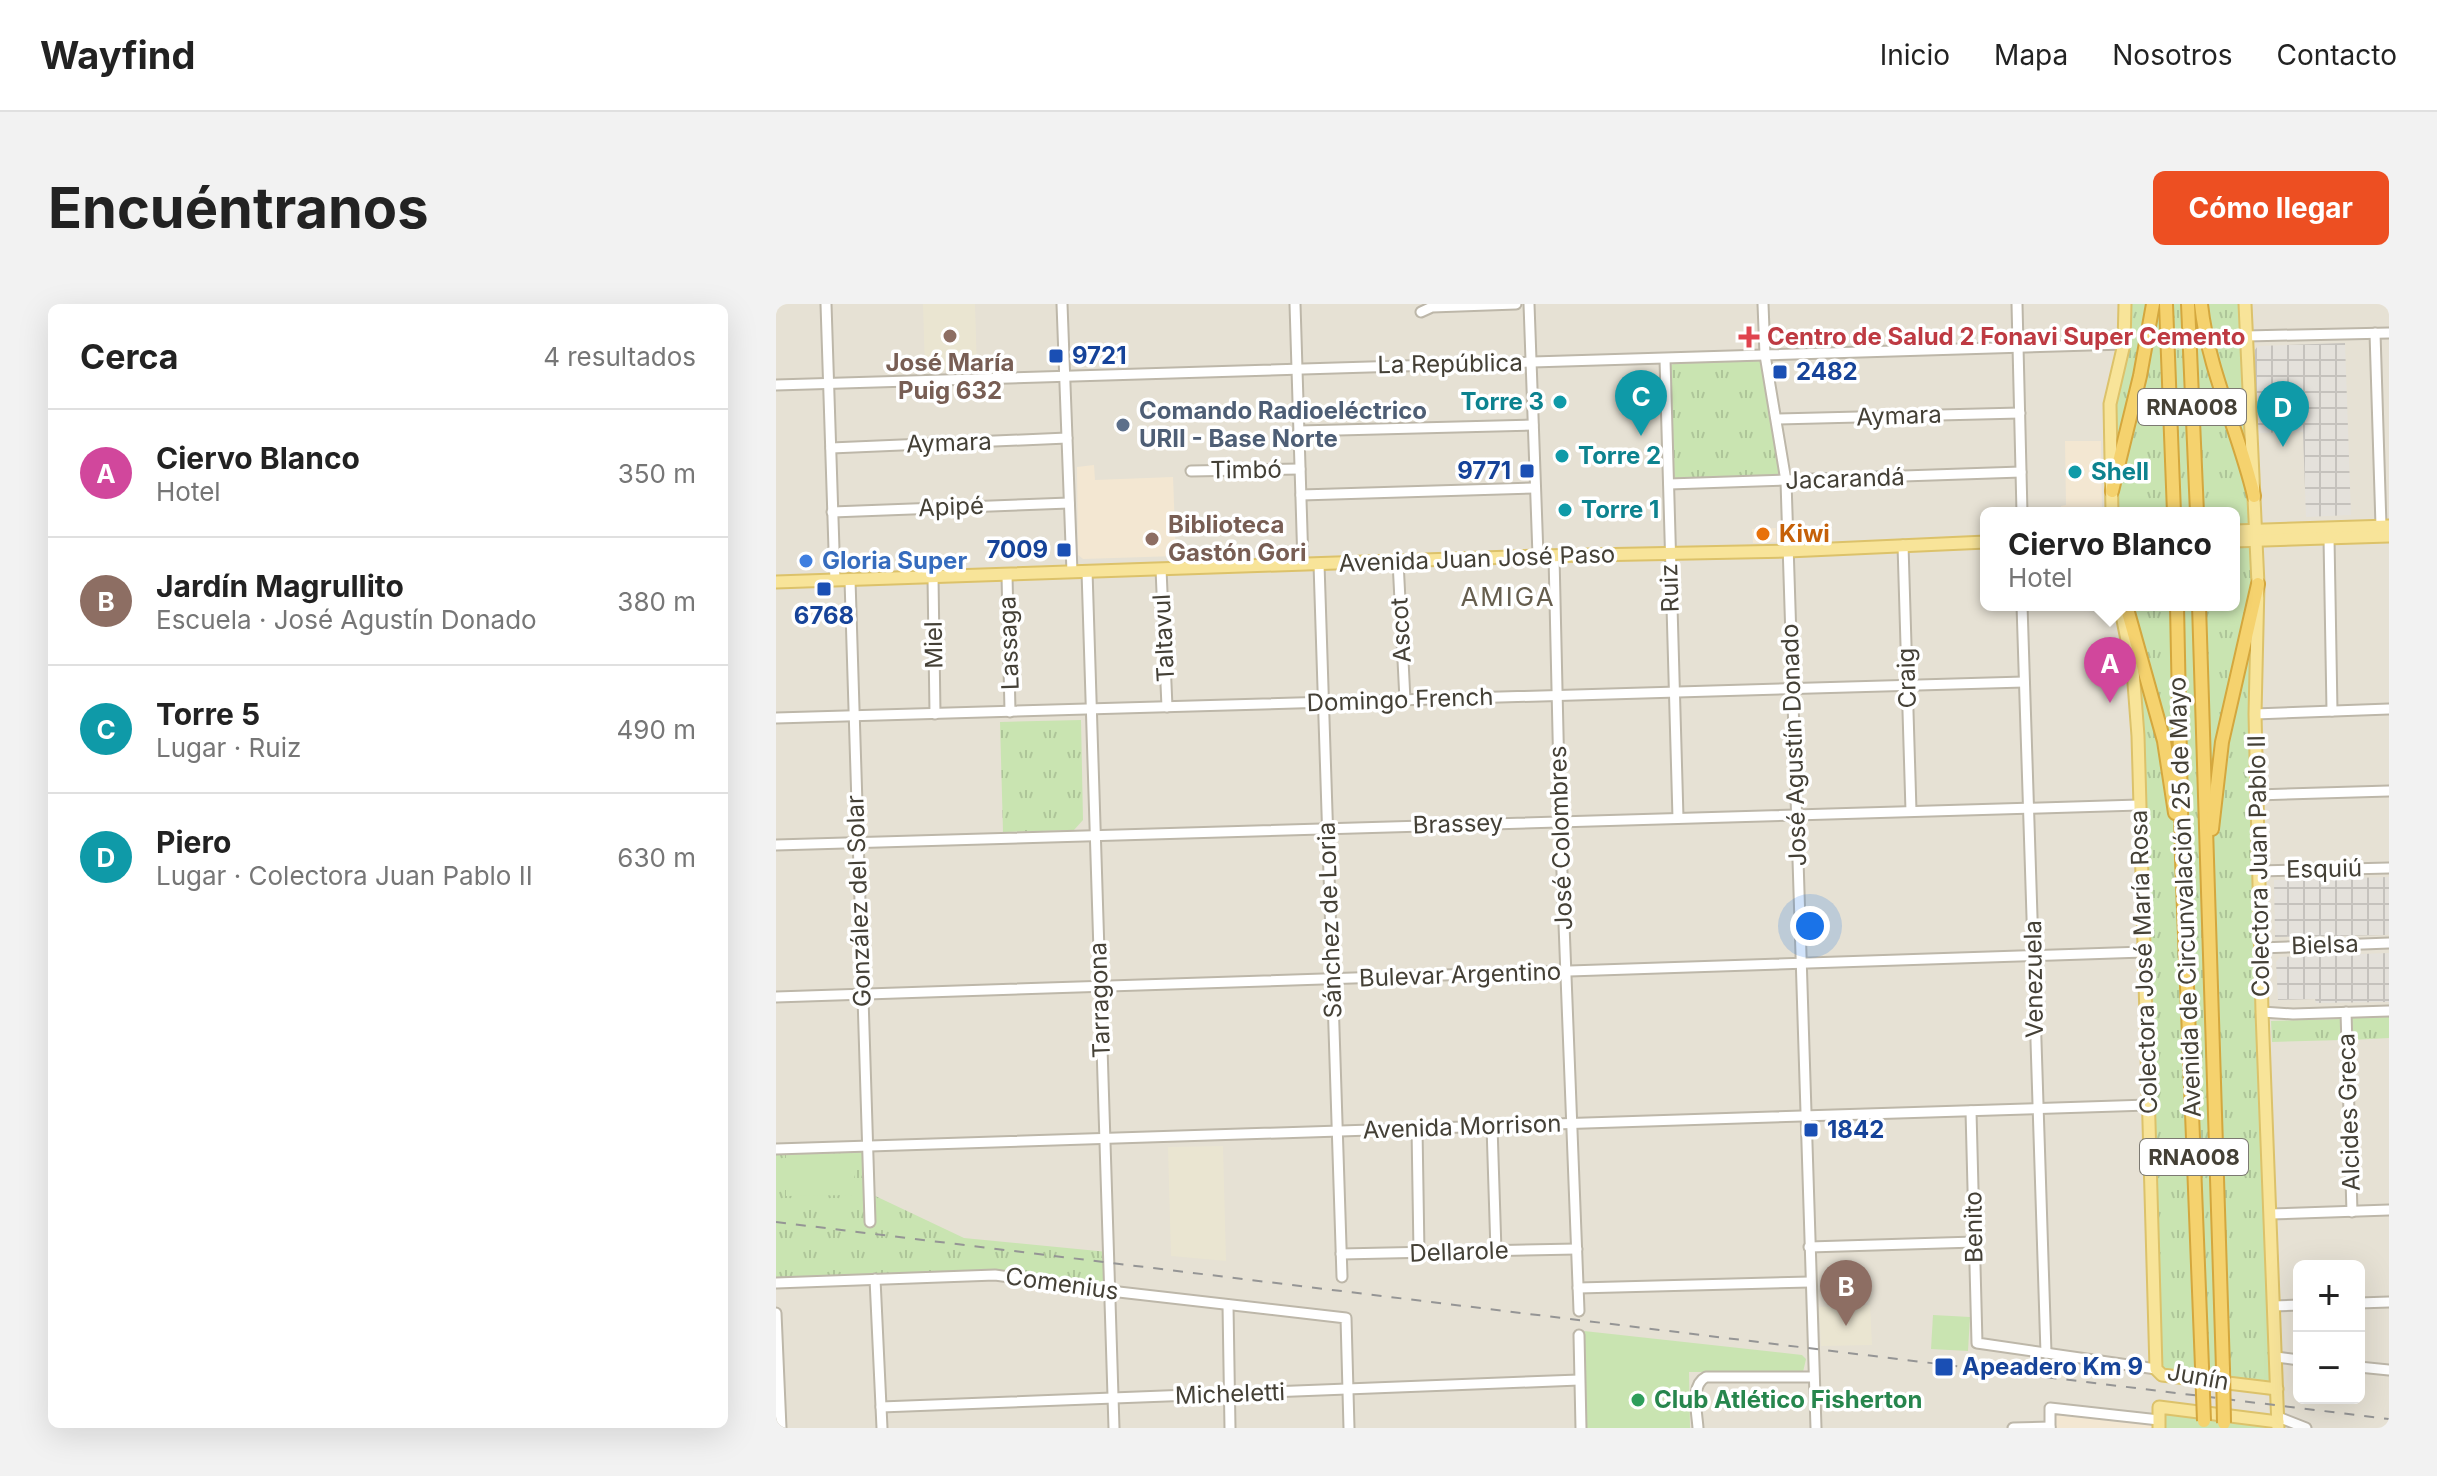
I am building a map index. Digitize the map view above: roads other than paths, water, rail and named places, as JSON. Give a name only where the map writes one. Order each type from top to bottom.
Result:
[{"type":"highway","points":[[2112,491],[2140,376],[2153,304]]},
{"type":"highway","name":"RNA008","points":[[2166,304],[2174,507]]},
{"type":"highway","name":"RNA008","points":[[2188,304],[2197,507]]},
{"type":"highway","points":[[2201,304],[2212,361],[2245,457],[2254,496]]},
{"type":"highway","points":[[2207,900],[2215,787],[2222,742],[2258,584]]},
{"type":"highway","points":[[2125,611],[2164,741],[2182,859]]},
{"type":"highway","name":"Avenida de Circunvalación 25 de Mayo","points":[[2177,611],[2182,859],[2204,1426]]},
{"type":"highway","name":"Avenida de Circunvalación 25 de Mayo","points":[[2199,611],[2225,1426]]},
{"type":"main road","points":[[2112,507],[2110,404],[2124,344],[2125,304]]},
{"type":"main road","name":"Colectora Juan Pablo II","points":[[2245,304],[2257,535],[2255,714],[2260,948],[2278,1423]]},
{"type":"main road","points":[[2240,539],[2257,535],[2386,529]]},
{"type":"main road","points":[[2240,532],[2329,538],[2386,529]]},
{"type":"main road","name":"Avenida Juan José Paso","points":[[776,582],[1538,556],[1788,551],[1980,542]]},
{"type":"main road","name":"Colectora José María Rosa","points":[[2124,611],[2135,686],[2156,1369]]},
{"type":"main road","name":"Junín","points":[[2156,1369],[2162,1375],[2277,1389]]},
{"type":"main road","points":[[2159,1418],[2278,1423]]},
{"type":"street","points":[[826,304],[835,580]]},
{"type":"street","points":[[1062,304],[1072,572]]},
{"type":"street","points":[[1295,304],[1303,564]]},
{"type":"street","points":[[1421,312],[1432,307],[1516,304]]},
{"type":"street","points":[[1529,304],[1538,556]]},
{"type":"street","name":"José Agustín Donado","points":[[1763,304],[1765,355],[1786,481],[1816,1428]]},
{"type":"street","points":[[2017,304],[2022,507]]},
{"type":"street","points":[[2375,333],[2386,529]]},
{"type":"street","points":[[2246,336],[2389,333]]},
{"type":"street","name":"La República","points":[[776,385],[2124,344]]},
{"type":"street","name":"Ruiz","points":[[1665,359],[1678,818]]},
{"type":"street","name":"Aymara","points":[[1777,419],[2020,413]]},
{"type":"street","points":[[1299,431],[1533,425]]},
{"type":"street","name":"Aymara","points":[[831,448],[1067,438]]},
{"type":"street","name":"Timbó","points":[[1191,471],[1300,469]]},
{"type":"street","name":"Jacarandá","points":[[1669,484],[2021,472]]},
{"type":"street","points":[[1301,495],[1535,488]]},
{"type":"street","name":"Apipé","points":[[832,512],[1069,503]]},
{"type":"street","points":[[2329,538],[2332,711]]},
{"type":"street","name":"Craig","points":[[1903,545],[1911,811]]},
{"type":"street","name":"José Colombres","points":[[1554,556],[1560,821],[1579,1311]]},
{"type":"street","name":"Ascot","points":[[1398,561],[1405,700]]},
{"type":"street","name":"Sánchez de Loria","points":[[1319,564],[1342,1277]]},
{"type":"street","name":"Taltavul","points":[[1161,569],[1167,707]]},
{"type":"street","name":"Tarragona","points":[[1087,571],[1114,1428]]},
{"type":"street","name":"Lassaga","points":[[1007,575],[1010,712]]},
{"type":"street","name":"Miel","points":[[933,577],[935,714]]},
{"type":"street","name":"González del Solar","points":[[850,580],[870,1222]]},
{"type":"street","name":"Venezuela","points":[[2022,611],[2046,1353]]},
{"type":"street","name":"Domingo French","points":[[776,718],[2024,682]]},
{"type":"street","points":[[2255,714],[2389,709]]},
{"type":"street","points":[[2257,795],[2389,791]]},
{"type":"street","name":"Brassey","points":[[776,845],[2139,805]]},
{"type":"street","name":"Esquiú","points":[[2259,871],[2389,868]]},
{"type":"street","name":"Bielsa","points":[[2260,948],[2389,943]]},
{"type":"street","name":"Bulevar Argentino","points":[[776,997],[2144,952]]},
{"type":"street","points":[[2262,1012],[2389,1011]]},
{"type":"street","name":"Alcides Greca","points":[[2346,1012],[2352,1212]]},
{"type":"street","name":"Avenida Morrison","points":[[776,1149],[2148,1105]]},
{"type":"street","name":"Benito","points":[[1971,1111],[1977,1343]]},
{"type":"street","points":[[1492,1126],[1496,1251]]},
{"type":"street","points":[[1417,1128],[1419,1253]]},
{"type":"street","points":[[2270,1214],[2389,1210]]},
{"type":"street","points":[[1809,1247],[1975,1242]]},
{"type":"street","name":"Dellarole","points":[[1341,1254],[1577,1249]]},
{"type":"street","name":"Comenius","points":[[776,1283],[995,1275],[1346,1318],[1348,1389]]},
{"type":"street","points":[[875,1279],[882,1428]]},
{"type":"street","points":[[1578,1288],[1810,1282]]},
{"type":"street","points":[[2365,1303],[2389,1302]]},
{"type":"street","points":[[1228,1305],[1230,1428]]},
{"type":"street","points":[[2273,1306],[2293,1305]]},
{"type":"street","points":[[776,1313],[781,1428]]},
{"type":"street","points":[[1579,1335],[1581,1428]]},
{"type":"street","name":"Junín","points":[[1977,1343],[2156,1369]]},
{"type":"street","points":[[2276,1357],[2293,1359]]},
{"type":"street","points":[[2365,1368],[2389,1370]]},
{"type":"street","points":[[1698,1428],[1698,1382],[1706,1377],[1813,1377]]},
{"type":"street","name":"Micheletti","points":[[881,1407],[1579,1380]]},
{"type":"street","points":[[1348,1389],[1349,1428]]},
{"type":"street","points":[[2013,1428],[2050,1428],[2050,1408],[2159,1418]]},
{"type":"street","points":[[2278,1423],[2306,1428]]},
{"type":"railway","points":[[776,1222],[2389,1419]]},
{"type":"place","name":"José María Puig 632","points":[[950,336]]},
{"type":"place","name":"Centro de Salud 2 Fonavi Super Cemento","points":[[1749,337]]},
{"type":"place","name":"9721","points":[[1056,356]]},
{"type":"place","name":"2482","points":[[1780,372]]},
{"type":"place","name":"Torre 3","points":[[1560,402]]},
{"type":"place","name":"Comando Radioeléctrico URII - Base Norte","points":[[1123,425]]},
{"type":"place","name":"Torre 5","points":[[1641,436]]},
{"type":"place","name":"Piero","points":[[2283,447]]},
{"type":"place","name":"Torre 2","points":[[1562,456]]},
{"type":"place","name":"9771","points":[[1527,471]]},
{"type":"place","name":"Shell","points":[[2075,472]]},
{"type":"place","name":"Torre 1","points":[[1565,510]]},
{"type":"place","name":"Kiwi","points":[[1763,534]]},
{"type":"place","name":"Biblioteca Gastón Gori","points":[[1152,539]]},
{"type":"place","name":"7009","points":[[1064,550]]},
{"type":"place","name":"Gloria Super","points":[[806,561]]},
{"type":"place","name":"6768","points":[[824,589]]},
{"type":"place","name":"Ciervo Blanco","points":[[2110,703]]},
{"type":"place","name":"1842","points":[[1811,1130]]},
{"type":"place","name":"Jardín Magrullito","points":[[1846,1326]]},
{"type":"place","name":"Apeadero Km 9","points":[[1944,1367]]},
{"type":"place","name":"Club Atlético Fisherton","points":[[1638,1400]]},
{"type":"district","name":"AMIGA","points":[[1508,597]]}]
